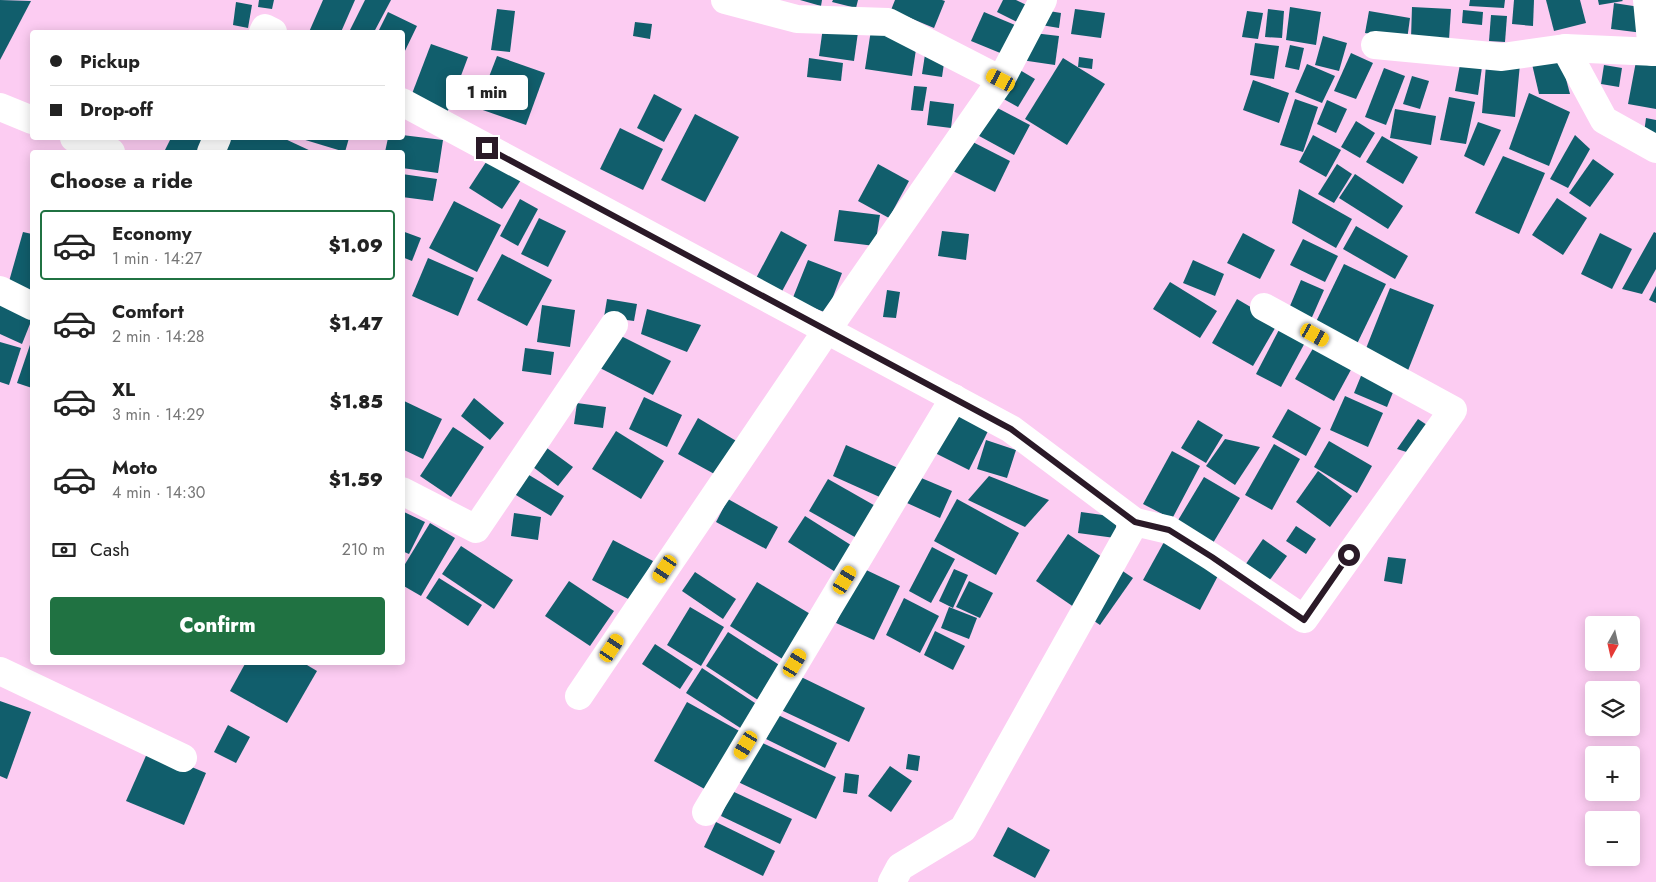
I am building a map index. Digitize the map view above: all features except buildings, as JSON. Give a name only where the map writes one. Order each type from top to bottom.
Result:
[{"type":"street","points":[[725,0],[796,19],[888,22],[1001,80]]},
{"type":"street","points":[[579,696],[827,330],[1001,80],[1044,0]]},
{"type":"street","points":[[1375,45],[1502,57],[1565,48],[1654,52],[1647,0]]},
{"type":"street","points":[[1565,48],[1604,120],[1656,149]]},
{"type":"street","points":[[405,104],[1011,429],[1135,522],[1169,530],[1304,620],[1453,410],[1264,307]]},
{"type":"street","points":[[0,107],[30,119]]},
{"type":"street","points":[[79,140],[106,150]]},
{"type":"street","points":[[0,290],[30,305]]},
{"type":"street","points":[[405,493],[476,529],[614,325]]},
{"type":"street","points":[[706,812],[954,398]]},
{"type":"street","points":[[892,882],[900,867],[962,828],[1135,522]]},
{"type":"street","points":[[0,671],[183,758]]},
{"type":"route","points":[[487,148],[1011,429],[1135,522],[1169,530],[1304,620],[1349,555]]}]
